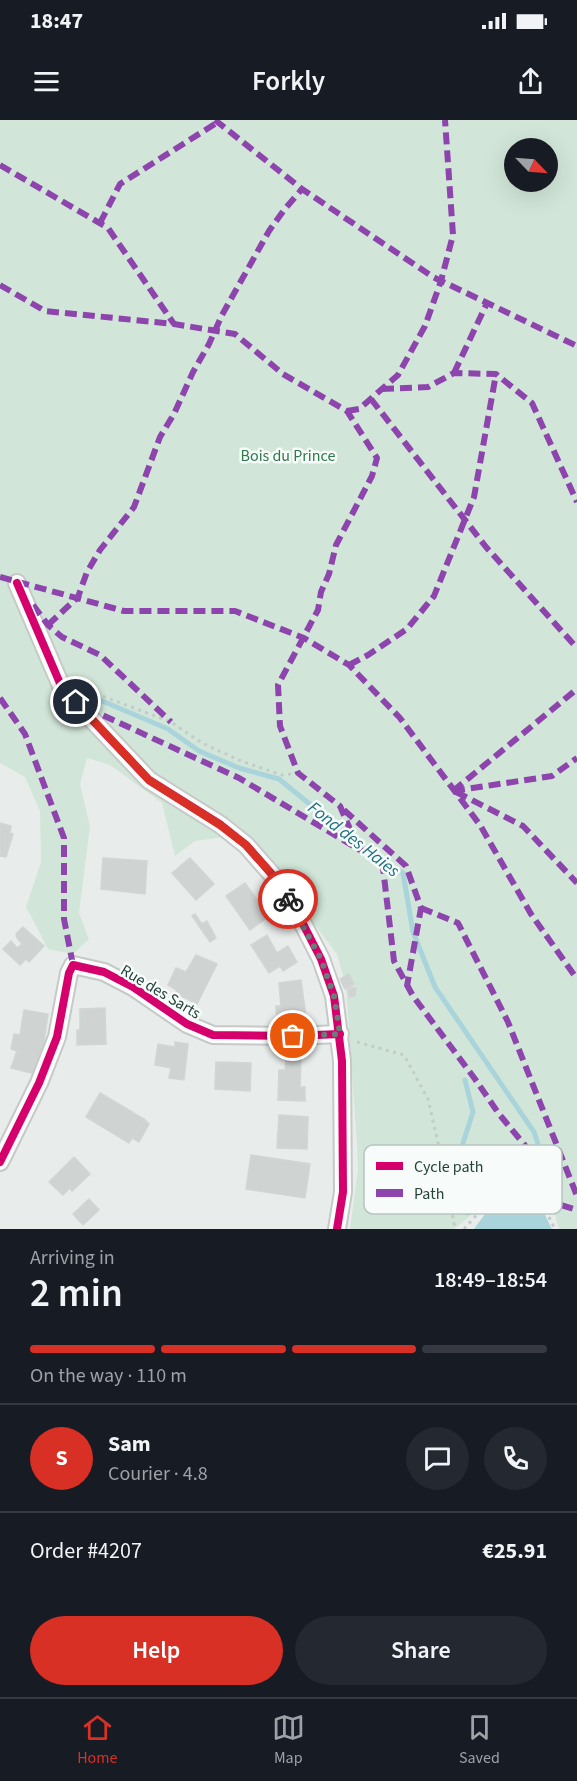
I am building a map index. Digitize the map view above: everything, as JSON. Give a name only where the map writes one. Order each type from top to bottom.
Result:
[{"type":"street","points":[[17,583],[62,688],[149,780],[220,825],[246,845],[276,879],[321,959],[334,996],[340,1037],[344,1192],[337,1229]]},
{"type":"street","name":"Rue des Sarts","points":[[0,1162],[39,1083],[57,1037],[69,973],[73,965],[105,972],[133,987],[187,1024],[213,1035],[340,1037]]},
{"type":"path","points":[[88,690],[171,722],[202,743],[241,761],[282,775],[298,773]]},
{"type":"path","points":[[340,1037],[404,1055],[428,1099],[438,1145]]},
{"type":"path","points":[[452,1214],[455,1229]]},
{"type":"path","points":[[464,1229],[479,1214]]},
{"type":"path","points":[[549,1214],[555,1229]]},
{"type":"green space","name":"Bois du Prince","points":[[0,120],[577,120],[577,1229],[559,1229],[554,1214],[562,1214],[562,1145],[364,1145],[364,1214],[473,1214],[454,1229],[350,1229],[358,1170],[357,1145],[346,987],[337,954],[290,892],[231,836],[195,841],[175,856],[162,803],[110,765],[87,758],[80,784],[90,826],[79,913],[89,939],[73,954],[48,949],[26,907],[41,862],[40,811],[25,777],[0,763]]},
{"type":"water","points":[[485,1214],[545,1214],[552,1229],[474,1229]]},
{"type":"building","points":[[0,823],[11,826],[10,833],[13,834],[6,857],[0,856]]},
{"type":"building","points":[[103,858],[147,861],[145,894],[101,889]]},
{"type":"building","points":[[190,858],[214,884],[196,900],[172,873]]},
{"type":"building","points":[[245,883],[269,916],[250,930],[226,896]]},
{"type":"building","points":[[195,914],[202,924],[207,921],[216,938],[210,942],[192,916]]},
{"type":"building","points":[[23,927],[44,946],[29,962],[26,959],[20,965],[3,949],[11,941],[17,948],[22,944],[16,934]]},
{"type":"building","points":[[267,935],[277,953],[288,946],[297,962],[283,971],[280,966],[269,973],[251,945]]},
{"type":"building","points":[[196,955],[217,964],[197,1004],[175,993],[177,990],[168,985],[176,968],[186,972]]},
{"type":"building","points":[[349,974],[354,984],[345,989],[340,979]]},
{"type":"building","points":[[301,980],[306,1017],[277,1020],[276,1006],[281,1006],[279,983]]},
{"type":"building","points":[[348,988],[356,988],[355,996],[349,997]]},
{"type":"building","points":[[105,1008],[106,1044],[77,1045],[80,1009]]},
{"type":"building","points":[[24,1010],[48,1014],[42,1055],[35,1074],[11,1068],[17,1051],[11,1049],[14,1034],[20,1035]]},
{"type":"building","points":[[175,1042],[188,1044],[184,1080],[169,1078],[171,1068],[155,1065],[158,1044],[175,1047]]},
{"type":"building","points":[[286,1059],[301,1060],[300,1087],[305,1087],[305,1101],[278,1100],[279,1070],[285,1070]]},
{"type":"building","points":[[216,1062],[251,1063],[250,1091],[215,1089]]},
{"type":"building","points":[[100,1093],[144,1119],[129,1143],[86,1117]]},
{"type":"building","points":[[279,1115],[308,1117],[307,1149],[277,1148]]},
{"type":"building","points":[[144,1119],[149,1124],[139,1142],[132,1138]]},
{"type":"building","points":[[251,1155],[310,1164],[305,1198],[246,1189]]},
{"type":"building","points":[[74,1157],[90,1174],[72,1191],[70,1188],[63,1195],[49,1182]]},
{"type":"building","points":[[89,1199],[99,1210],[83,1225],[73,1214]]},
{"type":"waterway","name":"Fond des Haies","points":[[79,696],[86,694],[168,729],[199,751],[239,768],[279,779],[372,855],[403,873],[413,932],[435,987],[534,1132],[538,1145]]},
{"type":"waterway","points":[[462,1145],[473,1112],[465,1080]]},
{"type":"marked path","points":[[215,120],[302,189],[433,277],[577,346]]},
{"type":"marked path","points":[[347,411],[359,409],[398,375],[425,326],[441,281],[453,235],[445,120]]},
{"type":"marked path","points":[[100,223],[120,184],[218,122]]},
{"type":"marked path","points":[[0,165],[108,228],[174,324]]},
{"type":"marked path","points":[[48,625],[78,597],[87,572],[100,550],[134,507],[160,437],[174,414],[222,315],[269,231],[302,189]]},
{"type":"marked path","points":[[0,285],[45,311],[174,324],[235,334],[283,374],[347,411],[377,458],[372,476],[336,545],[329,574],[321,592],[318,610],[278,685],[280,726],[298,773],[340,806],[353,836],[383,868],[394,961],[413,996],[499,1114],[525,1145]]},
{"type":"marked path","points":[[454,373],[487,303]]},
{"type":"marked path","points":[[382,389],[428,387],[454,373],[496,374],[532,403],[577,502]]},
{"type":"marked path","points":[[349,665],[407,629],[434,596],[474,497],[496,374]]},
{"type":"marked path","points":[[371,399],[486,547],[577,648]]},
{"type":"marked path","points":[[0,577],[124,611],[235,611],[304,638],[349,665],[400,718],[480,825],[531,914],[577,979]]},
{"type":"marked path","points":[[33,605],[48,625],[62,637],[100,655],[171,722]]},
{"type":"marked path","points":[[453,791],[577,689]]},
{"type":"marked path","points":[[0,698],[25,734],[64,838],[64,919],[73,965]]},
{"type":"marked path","points":[[87,708],[239,778],[365,853]]},
{"type":"marked path","points":[[453,791],[552,776],[577,758]]},
{"type":"marked path","points":[[456,792],[523,826],[577,883]]},
{"type":"marked path","points":[[344,810],[406,866],[421,908],[407,986]]},
{"type":"marked path","points":[[421,908],[458,923],[508,1022],[557,1145]]},
{"type":"marked path","points":[[562,1158],[577,1196]]},
{"type":"marked path","points":[[562,1205],[577,1210]]},
{"type":"cycle path","points":[[17,583],[62,688],[149,780],[221,825],[246,845],[276,879],[321,959],[334,996],[342,1061],[343,1192],[337,1229]]},
{"type":"cycle path","points":[[0,1162],[39,1083],[57,1037],[69,973],[73,965],[104,972],[133,987],[187,1024],[213,1035],[340,1034]]},
{"type":"way so far","points":[[288,899],[321,959],[334,996],[340,1034],[293,1036]]},
{"type":"route","points":[[76,702],[149,780],[220,825],[246,845],[276,879],[288,899]]}]
